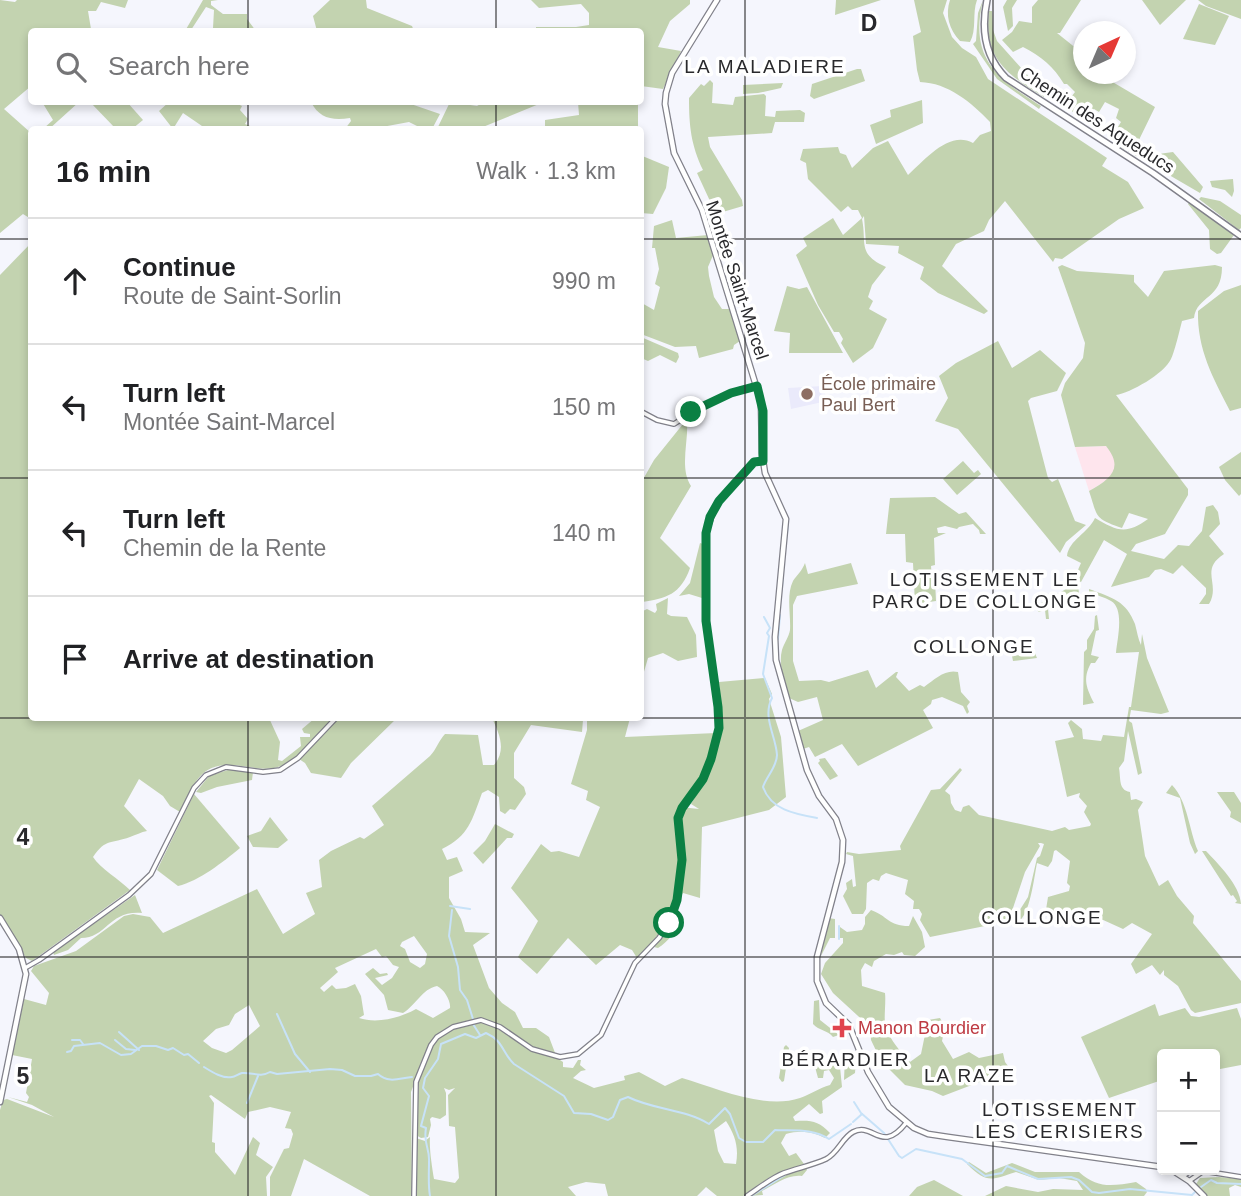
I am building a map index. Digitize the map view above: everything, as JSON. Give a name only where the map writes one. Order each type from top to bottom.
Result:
[{"type":"main road","name":"Montée Saint-Marcel","points":[[717,0],[672,72],[665,104],[674,153],[704,216],[757,386],[763,411],[763,461]]},
{"type":"main road","name":"Chemin des Aqueducs","points":[[987,0],[985,40],[991,58],[1006,78],[1164,181],[1241,236]]},
{"type":"main road","points":[[763,461],[769,482],[786,519],[775,637],[778,666],[807,770],[819,796],[836,819],[844,847],[816,964],[817,981],[826,1003],[849,1025],[868,1072],[889,1107],[906,1123],[928,1133],[1157,1166]]},
{"type":"main road","points":[[0,918],[19,949],[25,968],[23,993],[0,1102]]},
{"type":"main road","points":[[1184,1176],[1204,1196]]},
{"type":"street","points":[[644,413],[657,421],[674,424],[696,409],[731,393],[757,386]]},
{"type":"street","points":[[414,1196],[416,1082],[437,1037],[453,1027],[481,1020],[500,1027],[532,1049],[555,1056],[578,1054],[601,1035],[631,969],[669,923],[677,900],[682,860],[678,818],[703,779],[719,728],[706,621],[706,533],[710,517],[719,501],[754,462],[763,461]]},
{"type":"street","points":[[25,968],[145,881],[161,857],[194,789],[206,775],[226,767],[263,772],[280,770],[298,758],[333,721]]},
{"type":"street","points":[[747,1196],[782,1174],[828,1158],[852,1132],[863,1131],[891,1137],[906,1123]]},
{"type":"street","points":[[1220,1174],[1241,1177]]},
{"type":"street","points":[[1189,1181],[1197,1175]]},
{"type":"shaded area","name":"École primaire Paul Bert","points":[[823,386],[827,401],[791,409],[788,388]]},
{"type":"shaded area","points":[[1106,446],[1115,457],[1115,469],[1109,479],[1089,491],[1075,447]]},
{"type":"green space","points":[[0,0],[128,0],[125,8],[101,2],[96,11],[88,11],[91,28],[28,28],[28,89],[4,109],[28,130],[28,217],[23,214],[0,233]]},
{"type":"green space","points":[[203,0],[218,0],[211,1],[211,5],[223,14],[247,14],[247,19],[254,28],[213,28],[214,10],[206,7],[192,28],[187,28]]},
{"type":"green space","points":[[330,0],[366,0],[367,8],[413,28],[316,28],[313,16]]},
{"type":"green space","points":[[531,0],[690,0],[690,4],[670,21],[658,47],[681,51],[663,89],[644,86],[644,28],[536,28],[589,25],[589,13],[581,4],[539,8]]},
{"type":"green space","points":[[836,0],[881,0],[835,15]]},
{"type":"green space","points":[[914,0],[947,0],[943,13],[952,37],[976,57],[988,79],[1107,158],[1102,166],[1128,182],[1144,208],[1119,219],[1062,259],[1055,258],[1053,262],[1005,201],[989,220],[984,231],[956,244],[942,266],[988,311],[984,314],[938,293],[920,279],[924,267],[898,253],[899,246],[866,244],[864,216],[862,219],[867,252],[886,267],[872,285],[868,297],[873,301],[869,309],[887,319],[873,348],[853,363],[841,343],[843,339],[839,332],[834,332],[818,305],[796,255],[807,246],[803,238],[833,218],[843,235],[862,218],[858,210],[852,210],[848,206],[841,212],[808,179],[806,163],[800,160],[803,149],[838,147],[840,153],[846,155],[852,168],[873,148],[888,141],[908,175],[946,143],[964,140],[973,143],[980,135],[991,131],[990,122],[958,95],[940,86],[920,82],[913,36],[921,32]]},
{"type":"green space","points":[[950,0],[977,0],[970,42],[960,41],[953,32],[948,16]]},
{"type":"green space","points":[[983,0],[980,37],[983,52],[999,75],[1041,106],[1039,109],[997,79],[973,44],[976,41],[978,13]]},
{"type":"green space","points":[[1007,0],[1017,0],[1012,8],[1013,26],[1008,31],[1003,7]]},
{"type":"green space","points":[[1038,0],[1081,0],[1060,33],[1057,33],[1073,46],[1073,84],[1116,84],[1155,107],[1136,146],[1113,135],[1121,122],[1116,118],[1119,109],[1105,102],[1099,112],[1094,109],[1087,121],[1064,106],[1075,92],[1064,84],[1046,62],[1023,47],[1013,52],[1002,40],[1012,32],[1019,21],[1032,23],[1032,7]]},
{"type":"green space","points":[[1142,0],[1186,0],[1160,25]]},
{"type":"green space","points":[[1198,0],[1241,0],[1241,19],[1206,6]]},
{"type":"green space","points":[[1199,4],[1229,16],[1215,45],[1183,39]]},
{"type":"green space","points":[[989,11],[992,11],[993,30],[997,41],[1041,90],[1044,97],[1009,73],[994,54],[988,28]]},
{"type":"green space","points":[[861,69],[865,81],[814,99],[810,96],[812,84]]},
{"type":"green space","points":[[710,80],[713,83],[712,103],[733,105],[735,97],[764,94],[765,116],[775,117],[776,111],[800,110],[805,113],[804,122],[775,122],[772,133],[708,137],[710,147],[743,206],[716,214],[697,173],[703,170],[693,144],[689,98],[701,84],[704,86]]},
{"type":"green space","points":[[783,83],[781,88],[743,94],[743,85]]},
{"type":"green space","points":[[922,100],[923,123],[876,144],[870,125],[891,117],[890,110]]},
{"type":"green space","points":[[44,105],[76,105],[52,126],[46,126],[53,120]]},
{"type":"green space","points":[[93,105],[130,105],[143,120],[136,126],[113,126]]},
{"type":"green space","points":[[166,105],[240,105],[242,106],[240,110],[248,119],[245,124],[250,126],[202,126],[183,113],[175,126],[171,126],[159,111]]},
{"type":"green space","points":[[313,105],[414,105],[440,114],[434,126],[417,126],[409,122],[387,126],[347,126],[350,118],[337,119],[318,112]]},
{"type":"green space","points":[[449,105],[537,105],[485,126],[438,126]]},
{"type":"green space","points":[[578,105],[638,105],[638,126],[545,126],[545,120],[579,115]]},
{"type":"green space","points":[[1120,142],[1151,155],[1173,152],[1203,187],[1200,193],[1121,147]]},
{"type":"green space","points":[[644,157],[669,167],[666,188],[653,214],[644,213]]},
{"type":"green space","points":[[1233,179],[1232,197],[1225,190],[1212,187],[1210,181]]},
{"type":"green space","points":[[1201,197],[1220,201],[1241,215],[1241,228],[1239,230],[1199,199]]},
{"type":"green space","points":[[1189,202],[1234,235],[1221,253],[1217,254],[1210,249],[1209,230]]},
{"type":"green space","points":[[672,220],[676,238],[708,235],[714,253],[708,267],[714,297],[722,309],[731,309],[740,341],[733,349],[699,358],[696,346],[675,347],[644,335],[644,304],[654,310],[660,287],[655,284],[659,269],[655,248],[652,248],[654,226]]},
{"type":"green space","points":[[28,246],[28,721],[270,721],[280,742],[278,760],[282,761],[301,746],[300,737],[310,737],[310,734],[304,733],[302,729],[311,721],[330,721],[303,752],[281,766],[265,769],[221,765],[212,768],[198,779],[180,812],[139,779],[124,806],[147,831],[109,842],[93,857],[130,890],[32,961],[26,958],[0,915],[0,275]]},
{"type":"green space","points":[[1062,265],[1077,271],[1134,275],[1134,282],[1148,297],[1164,271],[1215,265],[1222,267],[1221,278],[1214,292],[1200,305],[1194,318],[1182,321],[1174,352],[1167,365],[1146,382],[1116,395],[1188,489],[1188,495],[1165,534],[1136,544],[1131,551],[1164,559],[1178,545],[1189,546],[1202,531],[1206,507],[1213,505],[1218,512],[1220,524],[1209,536],[1224,554],[1217,560],[1211,572],[1213,590],[1209,604],[1199,604],[1206,594],[1206,588],[1182,565],[1173,574],[1161,569],[1155,570],[1149,577],[1111,587],[1127,554],[1104,540],[1081,582],[1074,579],[1081,563],[1067,556],[1068,550],[1095,518],[1109,526],[1122,529],[1134,527],[1148,519],[1129,513],[1122,528],[1101,519],[1094,506],[1089,491],[1109,477],[1114,461],[1106,446],[1075,447],[1061,395],[1065,383],[1083,358],[1085,343],[1058,267]]},
{"type":"green space","points":[[1241,285],[1241,408],[1230,411],[1203,351],[1198,311],[1224,291]]},
{"type":"green space","points":[[787,286],[799,289],[807,287],[843,353],[789,353],[790,333],[774,331]]},
{"type":"green space","points":[[644,338],[678,353],[679,357],[676,363],[660,355],[648,361],[644,359]]},
{"type":"green space","points":[[998,341],[1012,368],[1040,350],[1066,373],[1057,391],[1028,401],[1048,478],[1052,482],[1058,479],[1075,521],[1086,525],[1066,542],[1060,553],[958,429],[935,421],[948,398],[939,376],[956,363]]},
{"type":"green space","points":[[687,419],[685,463],[687,479],[691,486],[660,538],[690,568],[682,584],[672,594],[644,601],[644,478],[654,460]]},
{"type":"green space","points":[[1241,452],[1239,496],[1225,480],[1219,467]]},
{"type":"green space","points":[[963,461],[974,473],[978,470],[981,474],[957,495],[943,479]]},
{"type":"green space","points":[[935,497],[959,514],[966,512],[986,534],[980,534],[973,524],[957,529],[945,526],[937,528],[938,533],[946,533],[934,538],[935,565],[931,566],[936,601],[915,604],[913,563],[906,562],[905,534],[886,534],[890,498]]},
{"type":"green space","points":[[700,543],[703,544],[702,598],[689,594],[679,596],[690,583]]},
{"type":"green space","points":[[805,563],[808,574],[851,563],[858,584],[797,596],[793,605],[793,661],[799,681],[829,682],[868,670],[876,688],[898,672],[896,677],[909,691],[920,685],[924,687],[944,673],[953,671],[958,672],[961,692],[970,702],[967,706],[969,712],[967,714],[963,706],[942,697],[932,700],[923,710],[933,728],[858,766],[842,744],[815,757],[809,747],[803,749],[798,731],[823,720],[817,697],[798,702],[789,698],[781,662],[782,650],[790,630],[791,587]]},
{"type":"green space","points":[[1078,586],[1079,593],[1051,604],[1048,609],[1049,619],[1046,619],[1045,610],[1039,612],[1034,607],[1068,588]]},
{"type":"green space","points":[[1089,589],[1118,601],[1131,616],[1141,645],[1142,634],[1147,658],[1169,712],[1161,714],[1131,710],[1129,721],[1132,723],[1142,773],[1138,775],[1128,731],[1124,761],[1119,768],[1122,786],[1130,792],[1131,800],[1143,802],[1138,810],[1145,856],[1159,886],[1168,880],[1194,916],[1193,923],[1241,981],[1241,1003],[1195,1013],[1178,986],[1164,975],[1164,970],[1160,975],[1152,965],[1136,974],[1131,964],[1152,934],[1132,923],[1123,929],[1101,919],[1045,916],[1048,897],[1069,891],[1070,886],[1067,883],[1070,861],[1056,850],[1048,867],[1037,863],[1026,912],[1018,922],[1016,916],[1028,897],[1037,858],[1044,844],[1041,843],[1038,843],[1040,846],[1025,872],[1011,914],[1000,923],[930,937],[920,920],[922,914],[919,909],[913,909],[914,901],[905,894],[908,880],[886,873],[879,881],[873,879],[867,883],[866,909],[863,914],[852,914],[843,896],[847,889],[846,883],[852,879],[853,887],[856,886],[853,856],[846,854],[847,852],[859,854],[901,850],[900,846],[931,790],[940,789],[960,768],[962,770],[945,791],[950,795],[955,810],[961,812],[963,807],[969,805],[979,815],[1052,831],[1065,827],[1069,830],[1090,826],[1084,812],[1087,806],[1079,797],[1080,793],[1067,797],[1055,741],[1074,737],[1068,723],[1071,720],[1082,729],[1083,739],[1101,741],[1103,735],[1124,737],[1139,652],[1116,653],[1118,611],[1111,601],[1089,592]]},
{"type":"green space","points":[[668,598],[667,614],[687,617],[696,635],[697,657],[678,661],[663,653],[648,658],[644,672],[644,610],[647,609],[655,613],[656,604]]},
{"type":"green space","points":[[1097,615],[1099,630],[1096,631],[1091,655],[1099,657],[1095,663],[1091,663],[1086,679],[1094,703],[1083,705],[1084,652]]},
{"type":"green space","points":[[1029,639],[1037,658],[1013,661],[1012,656],[1020,655],[1022,649],[1019,649],[1019,644],[1031,648]]},
{"type":"green space","points":[[765,678],[772,694],[769,699],[781,737],[786,797],[769,810],[702,827],[700,898],[683,893],[654,941],[637,958],[632,950],[620,945],[596,965],[568,938],[537,974],[518,957],[538,921],[511,888],[541,844],[551,852],[559,851],[579,857],[600,807],[586,800],[588,791],[571,784],[587,730],[587,721],[629,721],[625,737],[716,733],[702,772],[680,807],[699,809],[691,804],[714,759],[720,732],[719,682]]},
{"type":"green space","points":[[335,721],[394,721],[351,763],[341,778],[311,773],[299,759]]},
{"type":"green space","points":[[493,721],[583,721],[582,732],[531,725],[514,753],[514,778],[524,787],[526,794],[515,810],[510,809],[505,814],[500,811],[499,797],[488,790],[482,793],[464,833],[442,849],[447,860],[457,857],[463,871],[449,877],[449,898],[465,932],[490,933],[473,945],[489,988],[502,1003],[515,1012],[523,1028],[536,1028],[549,1037],[557,1058],[563,1062],[563,1067],[573,1068],[578,1060],[581,1060],[580,1065],[586,1070],[573,1078],[594,1088],[625,1080],[624,1076],[639,1072],[665,1086],[682,1078],[756,1100],[786,1101],[830,1085],[834,1078],[829,1070],[824,1071],[823,1078],[818,1078],[815,1067],[833,1060],[840,1067],[842,1087],[822,1101],[823,1113],[820,1114],[809,1104],[793,1117],[795,1121],[818,1124],[830,1133],[825,1138],[801,1132],[786,1134],[781,1143],[789,1156],[796,1153],[804,1164],[770,1177],[743,1196],[717,1196],[706,1187],[697,1196],[608,1196],[605,1184],[586,1182],[568,1187],[576,1196],[416,1196],[416,1138],[425,1141],[430,1137],[434,1179],[455,1183],[459,1178],[455,1127],[449,1126],[448,1095],[455,1088],[444,1088],[446,1115],[440,1119],[432,1117],[428,1137],[421,1138],[416,1135],[417,1076],[411,1092],[412,1196],[370,1196],[304,1159],[291,1196],[270,1196],[270,1177],[284,1149],[289,1148],[293,1134],[291,1129],[285,1128],[291,1112],[270,1107],[248,1112],[245,1119],[211,1095],[209,1096],[214,1103],[212,1142],[215,1143],[215,1152],[235,1175],[253,1137],[260,1143],[256,1155],[273,1167],[266,1177],[267,1196],[0,1196],[0,1110],[3,1100],[7,1099],[54,1117],[32,1105],[8,1097],[27,1102],[29,1097],[26,1093],[32,1059],[12,1055],[24,999],[46,1005],[49,993],[31,971],[34,966],[76,951],[124,916],[133,914],[150,917],[163,933],[257,889],[283,934],[315,914],[306,893],[322,887],[319,860],[360,837],[364,839],[384,825],[372,806],[430,756],[445,734],[478,735],[483,765],[494,765],[498,759],[501,747]],"holes":[[[414,936],[427,954],[425,964],[420,968],[410,962],[405,949],[400,946]],[[376,949],[382,957],[386,956],[393,965],[399,967],[392,978],[382,985],[375,978],[388,975],[387,973],[380,974],[373,968],[365,974],[384,995],[388,1010],[403,1013],[427,990],[437,986],[446,996],[450,1008],[433,1018],[416,1009],[388,1019],[366,1020],[359,1018],[364,1015],[361,996],[355,984],[336,989],[332,985],[324,992],[320,988],[338,972],[335,968]],[[249,1005],[260,1026],[232,1050],[226,1053],[203,1041],[216,1029],[229,1025],[235,1014]],[[726,1121],[736,1141],[736,1164],[724,1163],[718,1151],[714,1130]]]},
{"type":"green space","points":[[825,758],[838,776],[830,780],[818,763],[819,759]]},
{"type":"green space","points":[[231,769],[253,772],[252,780],[196,792],[209,776]]},
{"type":"green space","points":[[1172,785],[1177,792],[1180,798],[1166,793]]},
{"type":"green space","points":[[1217,792],[1234,792],[1241,803],[1241,823],[1230,817],[1231,812]]},
{"type":"green space","points":[[194,794],[240,848],[202,875],[178,886],[157,870]]},
{"type":"green space","points":[[1180,798],[1198,851],[1195,854],[1190,843]]},
{"type":"green space","points":[[270,817],[288,840],[278,848],[253,847],[247,836],[261,831]]},
{"type":"green space","points":[[495,824],[514,834],[483,864],[473,853],[485,841]]},
{"type":"green space","points":[[1202,851],[1206,851],[1228,875],[1241,904],[1235,903],[1237,901]]},
{"type":"green space","points":[[135,895],[142,913],[122,916],[97,934],[81,938],[68,950],[54,955],[53,952]]},
{"type":"green space","points":[[871,910],[902,926],[909,926],[913,916],[922,932],[925,947],[915,956],[904,955],[902,952],[886,954],[874,961],[872,967],[865,963],[861,970],[862,986],[885,993],[886,1028],[891,1039],[910,1062],[921,1054],[928,1020],[940,1018],[945,1027],[942,1041],[953,1059],[969,1052],[979,1058],[1003,1053],[1011,1070],[943,1096],[905,1085],[881,1061],[871,1040],[870,1027],[833,993],[821,974],[825,963],[843,943],[843,938],[839,938],[840,927],[847,932],[862,930],[865,917]]},
{"type":"green space","points":[[675,915],[684,919],[665,942],[658,948],[654,947],[669,929]]},
{"type":"green space","points":[[828,918],[835,919],[835,938],[830,938],[821,956]]},
{"type":"green space","points":[[819,1000],[820,1020],[839,1035],[833,1037],[813,1024],[814,1001]]},
{"type":"green space","points":[[1155,1004],[1159,1016],[1185,1008],[1191,1016],[1199,1017],[1237,1008],[1241,1019],[1241,1065],[1220,1069],[1220,1049],[1157,1049],[1157,1082],[1109,1098],[1081,1037]]},
{"type":"green space","points":[[786,1045],[789,1048],[782,1082],[779,1078]]},
{"type":"green space","points":[[856,1052],[861,1060],[856,1060],[855,1073],[844,1080],[845,1056]]},
{"type":"green space","points":[[969,1162],[986,1173],[1012,1163],[1035,1172],[1079,1172],[1099,1184],[1120,1185],[1136,1182],[1147,1192],[1144,1196],[985,1196],[1006,1186],[1038,1192],[1053,1189],[1083,1190],[1077,1181],[1059,1178],[1039,1180],[1016,1172],[995,1178],[985,1177],[967,1164]]},
{"type":"green space","points":[[806,1167],[807,1170],[802,1176],[781,1180],[762,1191],[763,1195],[750,1196],[774,1180]]},
{"type":"green space","points":[[1200,1178],[1241,1179],[1241,1187],[1235,1185],[1229,1188],[1230,1196],[1207,1196],[1196,1184]]},
{"type":"green space","points":[[934,1180],[963,1196],[909,1196],[917,1187]]},
{"type":"waterway","points":[[785,550],[788,524]]},
{"type":"waterway","points":[[782,587],[783,576]]},
{"type":"waterway","points":[[778,639],[780,615]]},
{"type":"waterway","points":[[764,617],[770,628],[767,633],[769,636],[763,674],[772,698],[768,712],[777,755],[763,787],[778,806],[817,818]]},
{"type":"waterway","points":[[450,906],[470,909]]},
{"type":"waterway","points":[[452,910],[449,936],[458,967],[460,990],[467,1000],[473,1019]]},
{"type":"waterway","points":[[839,926],[839,939]]},
{"type":"waterway","points":[[277,1014],[295,1054],[310,1072]]},
{"type":"waterway","points":[[473,1024],[480,1035]]},
{"type":"waterway","points":[[119,1032],[139,1050]]},
{"type":"waterway","points":[[430,1196],[426,1128],[421,1126],[429,1096],[423,1088],[425,1078],[438,1059],[441,1044],[465,1034],[476,1038],[486,1033],[492,1036],[514,1064],[564,1096],[574,1113],[591,1114],[608,1120],[613,1117],[620,1100],[628,1097],[648,1105],[690,1115],[709,1124],[725,1108],[739,1138],[746,1142],[763,1142],[775,1130],[809,1132],[829,1139],[851,1124]]},
{"type":"waterway","points":[[72,1040],[80,1040],[83,1044]]},
{"type":"waterway","points":[[115,1040],[126,1049],[135,1050]]},
{"type":"waterway","points":[[67,1052],[74,1046],[100,1043],[121,1055],[131,1054],[142,1046],[156,1046],[168,1050],[173,1048],[184,1055],[188,1054],[199,1063]]},
{"type":"waterway","points":[[204,1067],[218,1075],[229,1077],[242,1073],[259,1075],[330,1069],[342,1070],[355,1076],[378,1074],[390,1080],[412,1077]]},
{"type":"waterway","points":[[247,1103],[258,1076]]},
{"type":"waterway","points":[[854,1102],[861,1113],[884,1133],[902,1158],[916,1149],[962,1159],[985,1176],[1002,1173],[1007,1166],[1038,1179],[1071,1177],[1079,1180],[1092,1192],[1099,1193],[1130,1189],[1192,1195],[1195,1192]]},
{"type":"waterway","points":[[853,1122],[862,1114]]},
{"type":"waterway","points":[[751,1196],[785,1175]]},
{"type":"waterway","points":[[1201,1187],[1211,1180],[1217,1183],[1241,1184]]},
{"type":"place","name":"École primaire Paul Bert","points":[[807,394]]},
{"type":"place","name":"Manon Bourdier","points":[[842,1028]]},
{"type":"district","name":"LA MALADIERE","points":[[765,66]]},
{"type":"district","name":"LOTISSEMENT LE PARC DE COLLONGE","points":[[985,590]]},
{"type":"district","name":"COLLONGE","points":[[974,646]]},
{"type":"district","name":"COLLONGE","points":[[1042,917]]},
{"type":"district","name":"BÉRARDIER","points":[[846,1059]]},
{"type":"district","name":"LA RAZE","points":[[970,1075]]},
{"type":"district","name":"LOTISSEMENT LES CERISIERS","points":[[1060,1120]]},
{"type":"route","points":[[669,923],[677,900],[683,853],[678,818],[703,779],[719,728],[706,621],[704,542],[713,509],[754,462],[763,461],[763,411],[757,386],[731,393],[691,412]]}]
